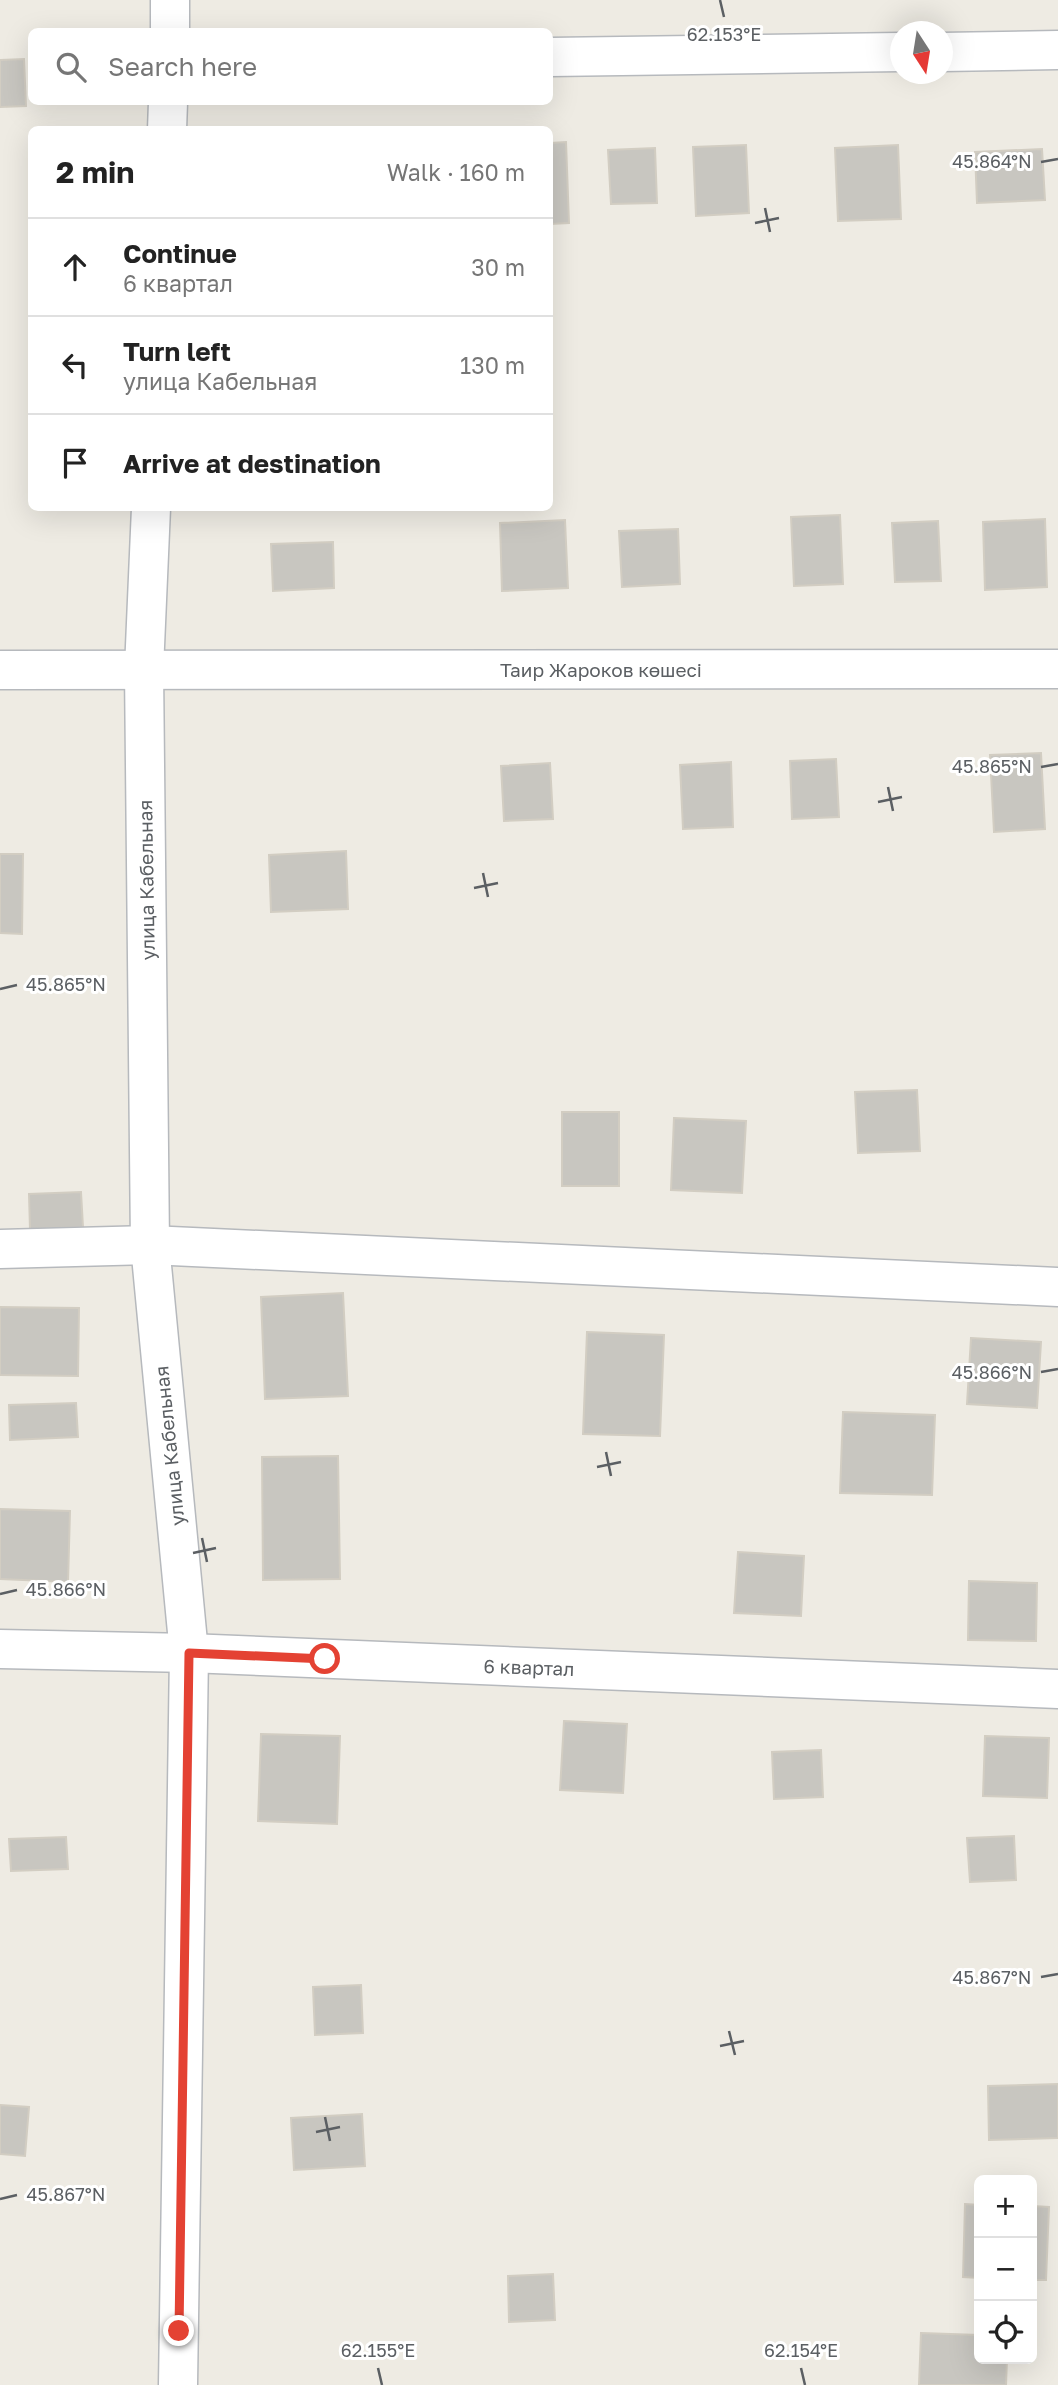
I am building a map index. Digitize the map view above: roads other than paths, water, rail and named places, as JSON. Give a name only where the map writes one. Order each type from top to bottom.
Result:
[{"type":"street","points":[[170,0],[170,28]]},
{"type":"street","points":[[953,52],[1058,50]]},
{"type":"street","points":[[553,57],[890,52]]},
{"type":"street","points":[[167,126],[168,105]]},
{"type":"street","name":"улица Кабельная","points":[[151,511],[144,669],[150,1245],[189,1653],[178,2385]]},
{"type":"street","name":"Таир Жароков көшесі","points":[[0,670],[1058,669]]},
{"type":"street","points":[[0,1249],[150,1245],[1058,1287]]},
{"type":"street","name":"6 квартал","points":[[0,1649],[189,1653],[1058,1689]]}]
